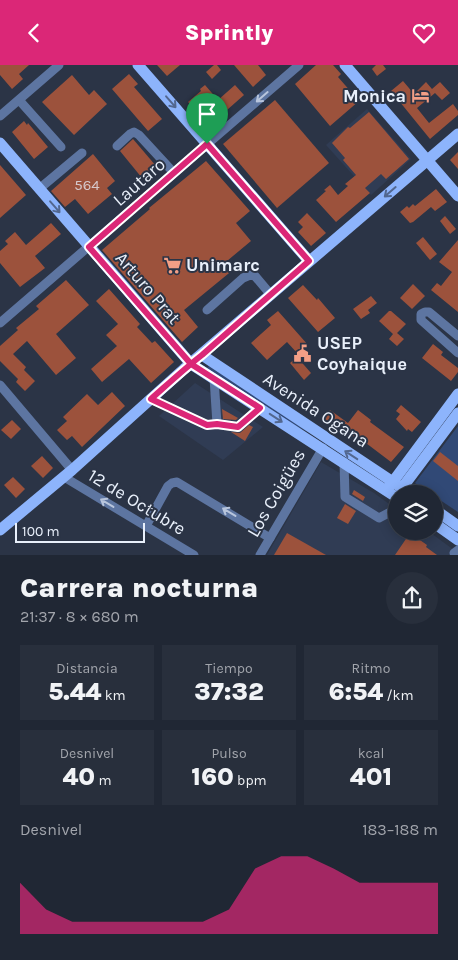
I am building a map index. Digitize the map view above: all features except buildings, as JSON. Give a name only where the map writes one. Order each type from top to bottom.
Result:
[{"type":"main road","points":[[138,65],[309,261]]},
{"type":"main road","points":[[345,65],[458,196]]},
{"type":"main road","points":[[0,529],[68,473],[309,261],[458,134]]},
{"type":"main road","name":"Arturo Prat","points":[[0,143],[191,364]]},
{"type":"main road","name":"Avenida Ogana","points":[[202,355],[388,485]]},
{"type":"main road","name":"Avenida Ogana","points":[[191,364],[344,463],[388,485]]},
{"type":"main road","points":[[390,485],[458,394]]},
{"type":"main road","points":[[408,485],[458,413]]},
{"type":"main road","points":[[443,515],[458,526]]},
{"type":"main road","points":[[443,529],[458,540]]},
{"type":"street","points":[[0,116],[59,65]]},
{"type":"street","name":"Lautaro","points":[[0,323],[299,65]]},
{"type":"street","points":[[19,99],[61,147]]},
{"type":"street","points":[[117,146],[134,132],[174,173]]},
{"type":"street","points":[[40,189],[82,153]]},
{"type":"street","points":[[207,310],[243,278],[250,275],[255,277],[271,295]]},
{"type":"street","points":[[458,336],[429,312],[421,314],[422,320],[458,353]]},
{"type":"street","points":[[214,378],[217,424]]},
{"type":"street","name":"12 de Octubre","points":[[0,385],[68,473],[146,526],[194,555]]},
{"type":"street","points":[[151,399],[207,425],[217,424],[238,427],[260,408]]},
{"type":"street","name":"Los Coigües","points":[[260,555],[323,448]]},
{"type":"street","points":[[344,463],[345,497],[379,518],[388,513]]},
{"type":"street","points":[[146,526],[168,486],[178,482],[270,538]]},
{"type":"shaded area","points":[[367,109],[411,159],[371,195],[326,145]]},
{"type":"shaded area","points":[[209,366],[312,434],[292,424],[207,368]]},
{"type":"shaded area","points":[[195,383],[263,427],[223,460],[159,416]]},
{"type":"shaded area","points":[[458,426],[458,512],[443,502],[443,485],[418,485],[415,483]]},
{"type":"shaded area","points":[[321,462],[388,503],[388,540],[440,540],[458,553],[458,555],[267,555]]},
{"type":"place","name":"Monica","points":[[420,96]]},
{"type":"place","name":"Unimarc","points":[[172,265]]},
{"type":"place","name":"USEP Coyhaique","points":[[303,353]]},
{"type":"route","points":[[207,144],[89,247],[191,364],[260,408],[238,427],[217,424],[207,425],[151,399],[184,369],[191,364],[202,355],[309,261],[207,144]]}]
